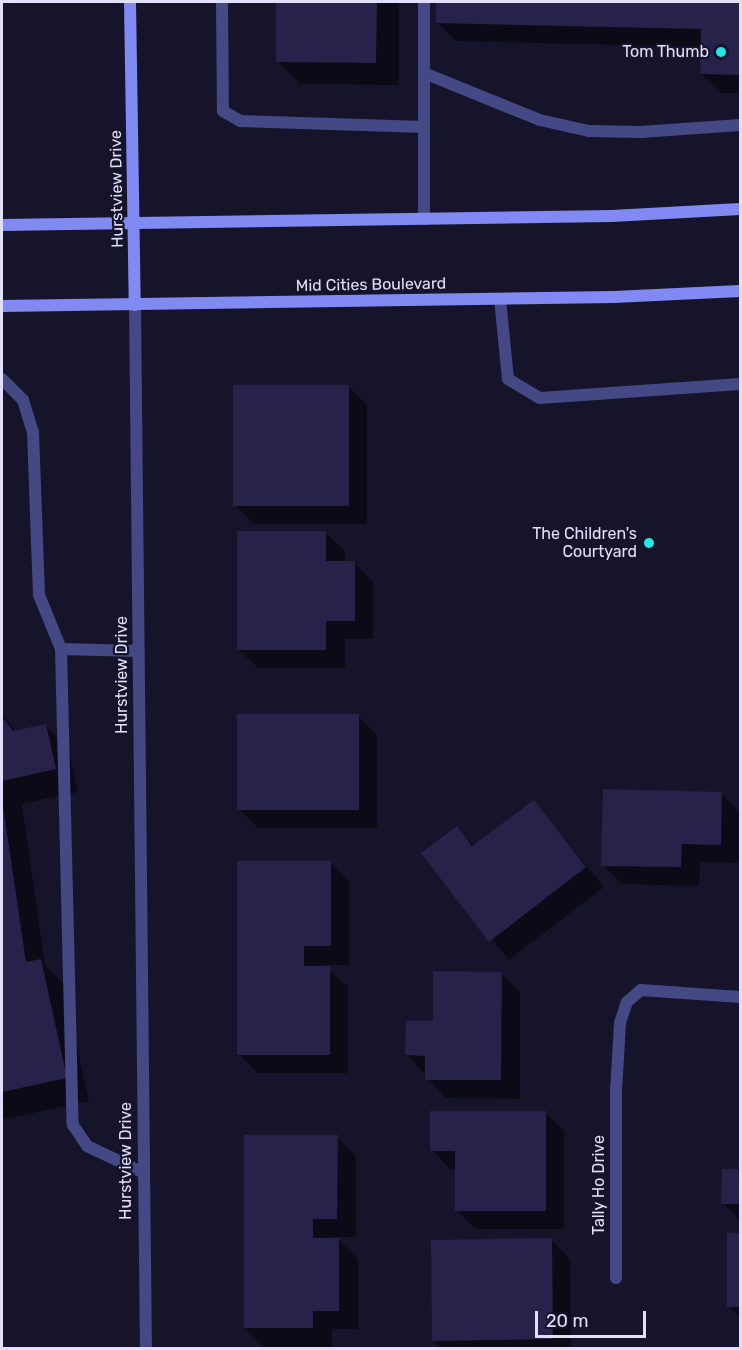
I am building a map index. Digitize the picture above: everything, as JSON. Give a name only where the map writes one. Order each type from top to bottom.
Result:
[{"type":"main road","name":"Hurstview Drive","points":[[130,2],[135,305]]},
{"type":"main road","points":[[2,225],[424,219],[741,209]]},
{"type":"main road","name":"Mid Cities Boulevard","points":[[2,306],[500,299],[741,291]]},
{"type":"street","points":[[222,2],[223,111],[240,121],[424,127]]},
{"type":"street","points":[[424,2],[424,219]]},
{"type":"street","points":[[424,73],[540,120],[589,131],[641,132],[741,125]]},
{"type":"street","points":[[500,299],[508,379],[540,398],[741,384]]},
{"type":"street","name":"Hurstview Drive","points":[[135,305],[141,1172],[146,1348]]},
{"type":"street","points":[[2,380],[23,400],[33,432],[39,595],[61,649],[73,1125],[87,1146],[141,1172]]},
{"type":"street","points":[[61,649],[138,651]]},
{"type":"street","name":"Tally Ho Drive","points":[[616,1278],[616,1091],[620,1023],[627,1002],[641,990],[741,997]]},
{"type":"building","points":[[276,2],[377,2],[376,63],[276,62]]},
{"type":"building","name":"Tom Thumb","points":[[436,2],[740,2],[740,75],[700,74],[701,29],[436,23]]},
{"type":"building","points":[[233,385],[349,385],[349,506],[233,506]]},
{"type":"building","points":[[237,531],[326,531],[326,561],[355,561],[355,621],[326,621],[326,650],[237,650]]},
{"type":"building","points":[[237,714],[359,714],[359,810],[237,810]]},
{"type":"building","points":[[2,717],[13,731],[46,724],[56,769],[2,781]]},
{"type":"building","points":[[603,789],[722,792],[721,845],[682,844],[681,867],[601,866]]},
{"type":"building","points":[[2,799],[26,962],[41,959],[67,1078],[2,1092]]},
{"type":"building","points":[[534,800],[586,867],[489,942],[421,853],[457,826],[472,846]]},
{"type":"building","points":[[237,861],[331,861],[331,946],[304,946],[304,966],[330,966],[330,1055],[237,1055]]},
{"type":"building","points":[[433,971],[502,972],[501,1080],[425,1080],[425,1056],[405,1055],[406,1021],[433,1021]]},
{"type":"building","points":[[430,1111],[546,1111],[546,1211],[455,1211],[455,1151],[430,1151]]},
{"type":"building","points":[[244,1135],[338,1135],[337,1219],[313,1219],[313,1238],[339,1238],[339,1311],[313,1311],[313,1328],[244,1328]]},
{"type":"building","points":[[738,1156],[740,1204],[721,1204],[722,1169],[738,1169]]},
{"type":"building","points":[[727,1233],[740,1233],[740,1307],[727,1307]]},
{"type":"building","points":[[552,1238],[553,1339],[432,1341],[431,1240]]},
{"type":"place","name":"Tom Thumb","points":[[721,52]]},
{"type":"place","name":"The Children's Courtyard","points":[[649,543]]}]
